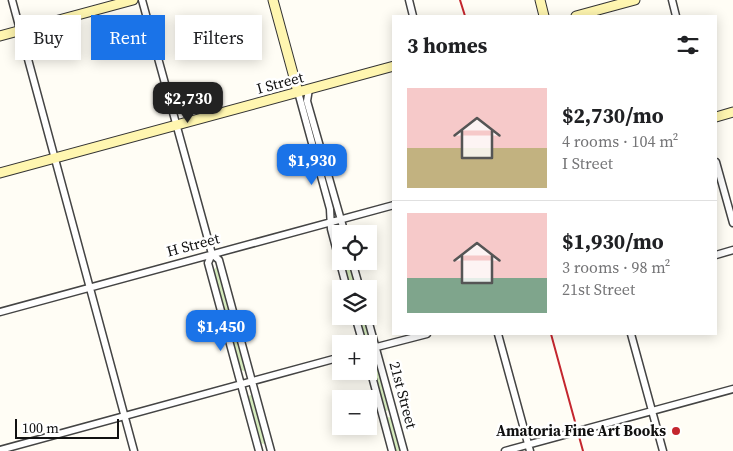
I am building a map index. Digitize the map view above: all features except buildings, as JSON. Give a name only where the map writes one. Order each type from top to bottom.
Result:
[{"type":"main road","points":[[78,15],[133,0]]},
{"type":"main road","points":[[273,0],[298,92]]},
{"type":"main road","points":[[540,0],[544,15]]},
{"type":"main road","points":[[580,15],[635,0]]},
{"type":"main road","points":[[0,36],[15,32]]},
{"type":"main road","name":"I Street","points":[[0,173],[392,67]]},
{"type":"main road","points":[[717,117],[733,112]]},
{"type":"street","points":[[12,0],[16,15]]},
{"type":"street","points":[[142,0],[212,254],[219,260],[271,451]]},
{"type":"street","points":[[409,0],[413,15]]},
{"type":"street","points":[[672,0],[676,15]]},
{"type":"street","points":[[28,60],[88,288],[134,451]]},
{"type":"street","points":[[309,89],[307,101],[342,225]]},
{"type":"street","points":[[298,92],[330,209],[331,222],[345,280]]},
{"type":"street","points":[[717,166],[733,223]]},
{"type":"street","name":"H Street","points":[[0,312],[392,206]]},
{"type":"street","points":[[717,255],[733,250]]},
{"type":"street","points":[[212,254],[208,263],[259,451]]},
{"type":"street","points":[[377,347],[423,335]]},
{"type":"street","points":[[498,335],[529,448]]},
{"type":"street","points":[[631,335],[663,451]]},
{"type":"street","name":"21st Street","points":[[377,351],[404,451]]},
{"type":"street","points":[[0,450],[332,359]]},
{"type":"street","name":"21st Street","points":[[373,380],[392,451]]},
{"type":"street","points":[[505,451],[529,448],[733,389]]},
{"type":"green space","points":[[217,266],[231,313],[229,316],[226,315],[214,270]]},
{"type":"green space","points":[[346,270],[351,270],[354,280],[349,280]]},
{"type":"green space","points":[[231,321],[234,323],[246,369],[244,371],[241,370],[228,324]]},
{"type":"green space","points":[[361,325],[366,325],[369,335],[364,335]]},
{"type":"green space","points":[[377,367],[389,409],[387,411],[384,410],[376,380]]},
{"type":"green space","points":[[250,395],[253,396],[266,442],[264,444],[261,443],[248,398]]},
{"type":"green space","points":[[388,417],[392,418],[401,451],[395,451],[387,420]]},
{"type":"railway","points":[[460,0],[465,15]]},
{"type":"railway","points":[[551,335],[583,451]]},
{"type":"place","name":"Amatoria Fine Art Books","points":[[676,431]]}]
